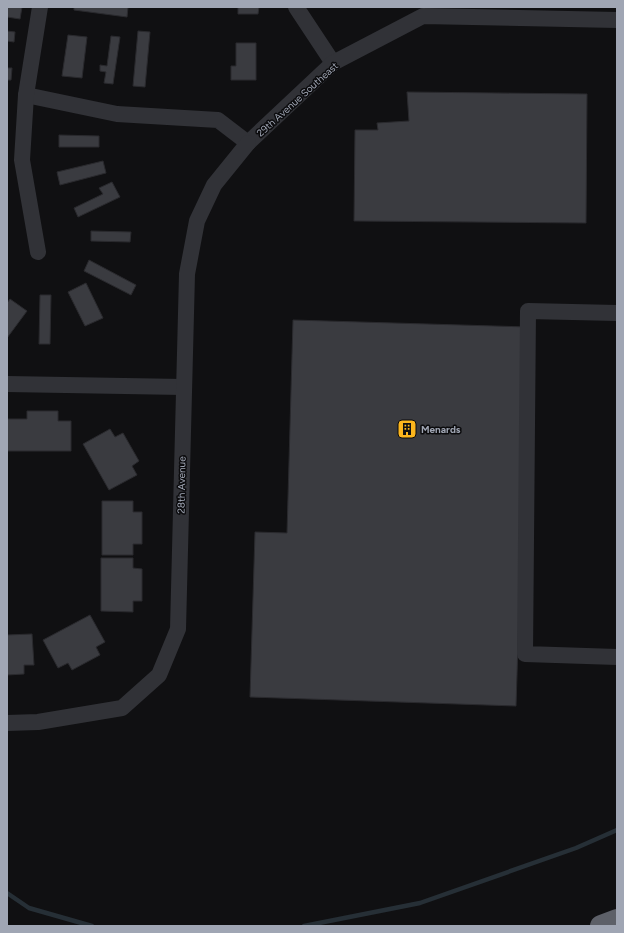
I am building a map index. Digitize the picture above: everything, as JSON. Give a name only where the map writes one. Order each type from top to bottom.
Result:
[{"type":"highway","points":[[601,926],[617,920]]},
{"type":"street","points":[[38,252],[22,160],[26,95],[40,7]]},
{"type":"street","points":[[296,7],[333,64]]},
{"type":"street","name":"29th Avenue Southeast","points":[[26,95],[117,114],[218,120],[248,143],[333,64],[423,16],[521,12],[617,20]]},
{"type":"street","name":"28th Avenue","points":[[7,723],[38,722],[122,708],[159,675],[178,629],[187,274],[197,221],[214,185],[248,143]]},
{"type":"street","points":[[617,313],[528,311],[525,654],[617,657]]},
{"type":"street","points":[[7,384],[183,388]]},
{"type":"building","points":[[7,7],[22,7],[20,19],[7,17]]},
{"type":"building","points":[[74,7],[128,7],[127,17],[74,10]]},
{"type":"building","points":[[238,7],[259,7],[258,14],[238,14]]},
{"type":"building","points":[[7,31],[15,32],[14,42],[7,41]]},
{"type":"building","points":[[138,31],[150,32],[145,87],[133,86]]},
{"type":"building","points":[[68,35],[87,37],[82,78],[62,76]]},
{"type":"building","points":[[111,36],[120,37],[113,84],[104,83],[106,72],[100,71],[100,65],[107,66]]},
{"type":"building","points":[[236,43],[256,43],[256,80],[231,80],[231,66],[236,66]]},
{"type":"building","points":[[7,68],[12,68],[11,80],[7,80]]},
{"type":"building","points":[[407,92],[587,94],[586,223],[354,221],[355,130],[378,130],[377,123],[409,121]]},
{"type":"building","points":[[59,135],[99,136],[99,147],[59,147]]},
{"type":"building","points":[[103,161],[106,173],[60,185],[57,172]]},
{"type":"building","points":[[112,182],[120,197],[78,217],[74,208],[103,194],[99,188]]},
{"type":"building","points":[[91,231],[131,232],[130,242],[91,241]]},
{"type":"building","points":[[89,260],[136,285],[131,295],[84,271]]},
{"type":"building","points":[[86,283],[103,318],[85,326],[68,292]]},
{"type":"building","points":[[40,295],[51,295],[50,344],[39,344]]},
{"type":"building","points":[[10,299],[27,311],[7,338],[7,303]]},
{"type":"building","name":"Menards","points":[[293,320],[528,327],[516,706],[250,697],[255,532],[287,533]]},
{"type":"building","points":[[27,411],[58,411],[58,421],[71,421],[71,451],[7,451],[7,419],[27,419]]},
{"type":"building","points":[[110,429],[115,437],[123,433],[139,461],[132,466],[137,475],[109,490],[83,444]]},
{"type":"building","points":[[102,501],[133,501],[133,512],[142,512],[142,544],[133,544],[133,555],[102,555]]},
{"type":"building","points":[[101,558],[133,558],[133,568],[142,569],[142,601],[133,601],[133,612],[101,611]]},
{"type":"building","points":[[90,615],[105,642],[96,647],[100,655],[72,670],[68,663],[58,668],[43,640]]},
{"type":"building","points":[[32,634],[34,665],[24,665],[24,674],[7,675],[7,635]]},
{"type":"waterway","points":[[304,926],[420,903],[576,848],[617,830]]},
{"type":"waterway","points":[[7,893],[29,908],[92,926]]},
{"type":"place","name":"Menards","points":[[407,429]]}]
